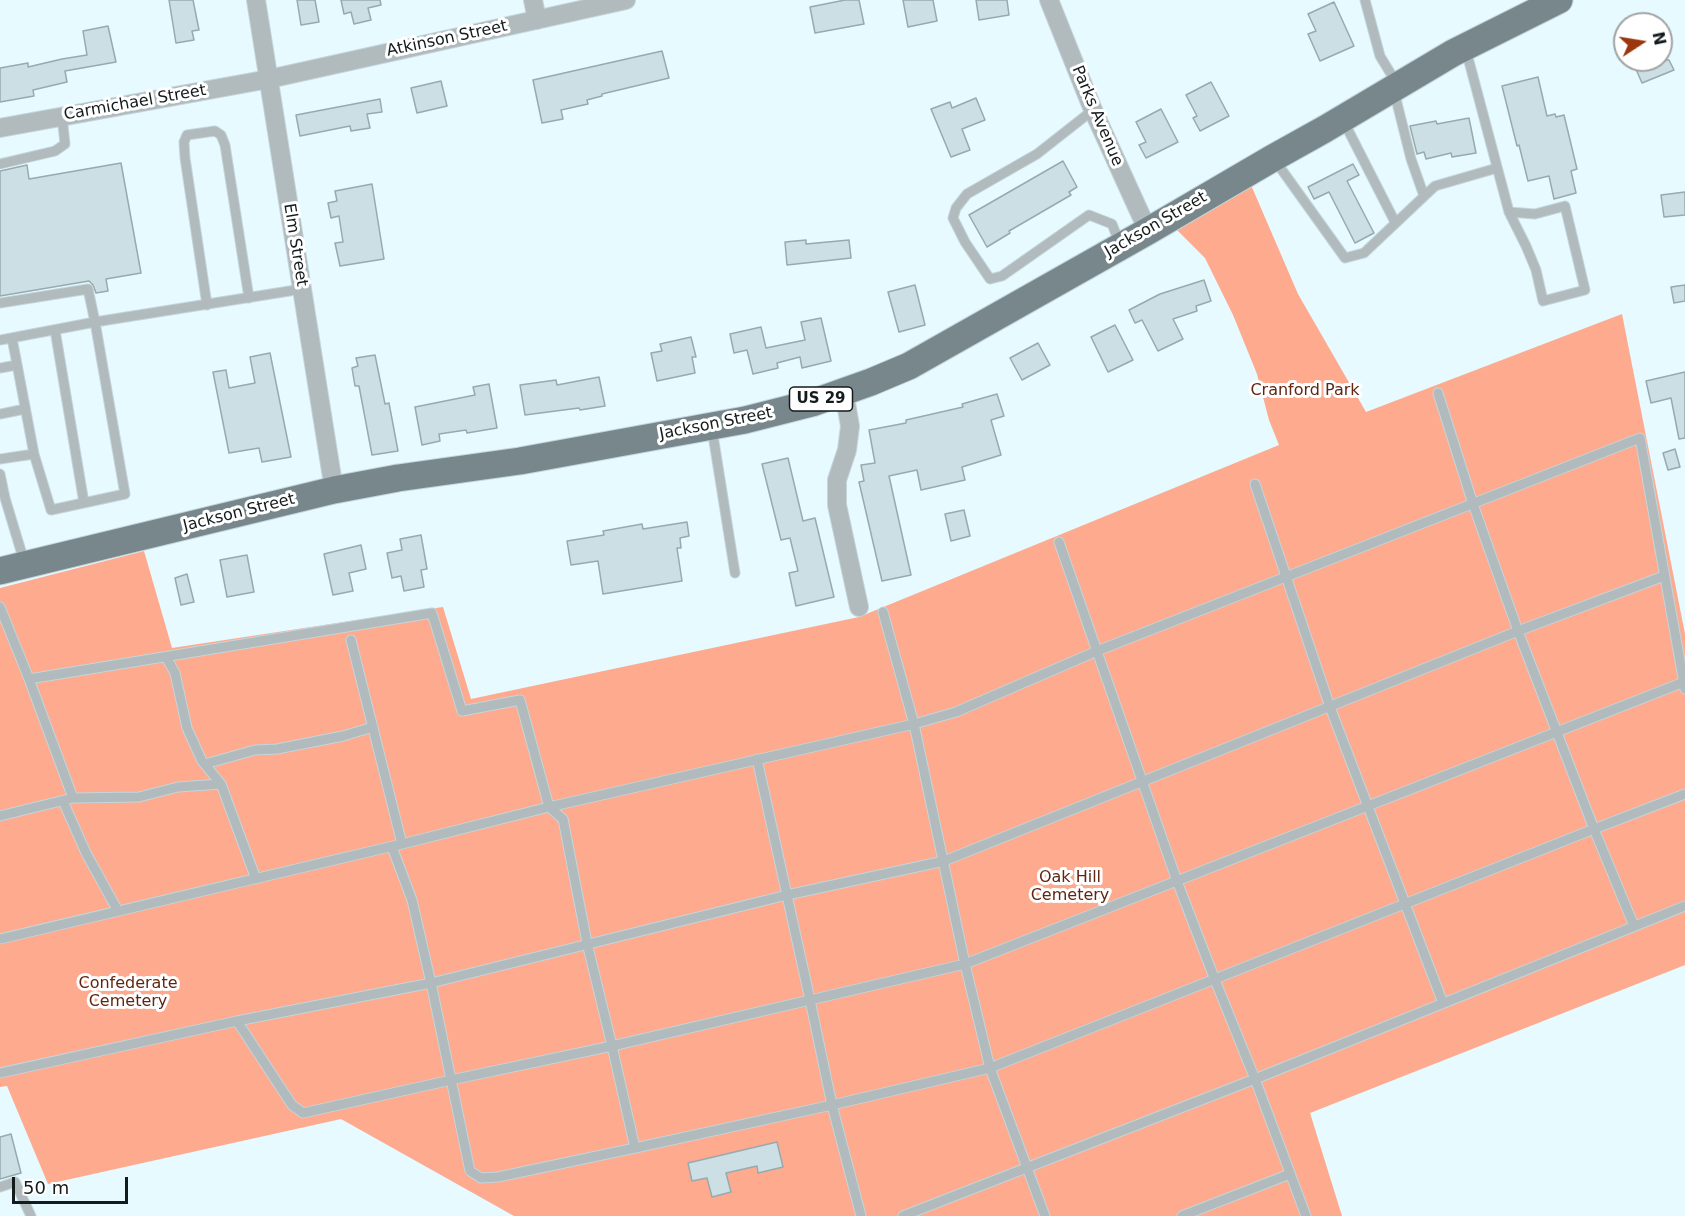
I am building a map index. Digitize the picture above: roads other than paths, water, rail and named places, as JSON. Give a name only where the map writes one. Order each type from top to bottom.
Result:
[{"type":"main road","name":"Jackson Street","points":[[13,568],[334,490],[711,426],[779,412],[844,392],[909,366],[1148,231],[1465,47],[1559,0]]},
{"type":"street","name":"Elm Street","points":[[256,0],[334,490]]},
{"type":"street","points":[[533,0],[537,20]]},
{"type":"street","name":"Atkinson Street","points":[[269,79],[626,0]]},
{"type":"street","name":"Parks Avenue","points":[[1049,0],[1093,110],[1148,231]]},
{"type":"street","name":"Carmichael Street","points":[[0,128],[269,79]]},
{"type":"street","points":[[844,392],[850,426],[847,450],[837,480],[837,505],[859,607]]},
{"type":"lane","points":[[1365,0],[1380,56],[1396,87],[1411,159],[1424,196]]},
{"type":"lane","points":[[1465,47],[1509,212],[1536,270],[1543,301],[1585,290],[1565,206],[1534,214],[1509,212]]},
{"type":"lane","points":[[1093,110],[1037,154],[967,194],[956,208],[953,218],[965,242],[990,279],[1002,276],[1089,215],[1112,224],[1120,246]]},
{"type":"lane","points":[[0,164],[55,151],[65,144],[62,116]]},
{"type":"lane","points":[[1343,119],[1395,222]]},
{"type":"lane","points":[[207,304],[184,142],[188,135],[215,131],[221,135],[225,145],[249,298]]},
{"type":"lane","points":[[1273,158],[1346,258],[1364,253],[1435,186],[1497,168]]},
{"type":"lane","points":[[0,303],[88,289],[125,494],[51,510],[34,454],[12,338]]},
{"type":"lane","points":[[0,340],[95,322],[302,289]]},
{"type":"lane","points":[[55,330],[84,502]]},
{"type":"lane","points":[[0,368],[17,365]]},
{"type":"lane","points":[[1438,393],[1473,504],[1518,631],[1634,926]]},
{"type":"lane","points":[[0,414],[25,409]]},
{"type":"lane","points":[[711,426],[735,573]]},
{"type":"lane","points":[[0,939],[397,846],[549,807],[914,724],[956,712],[1097,651],[1640,438],[1684,685],[1557,732],[965,964],[612,1046],[303,1113],[292,1105],[237,1021]]},
{"type":"lane","points":[[0,459],[34,454]]},
{"type":"lane","points":[[0,474],[13,568]]},
{"type":"lane","points":[[1255,484],[1330,707],[1443,1003]]},
{"type":"lane","points":[[1059,542],[1177,881],[1306,1216]]},
{"type":"lane","points":[[0,1073],[237,1021],[431,983],[787,895],[944,861],[1518,631],[1664,576]]},
{"type":"lane","points":[[0,607],[29,679],[86,853],[118,911]]},
{"type":"lane","points":[[883,612],[914,724],[965,964],[990,1068],[1045,1216]]},
{"type":"lane","points":[[29,679],[432,613],[462,711],[520,700],[549,807],[563,819],[587,943],[634,1149]]},
{"type":"lane","points":[[351,640],[373,727],[397,846],[431,983],[470,1171],[481,1178],[498,1177],[634,1149],[990,1068],[1685,794]]},
{"type":"lane","points":[[166,657],[175,673],[187,728],[205,764],[221,784],[256,879]]},
{"type":"lane","points":[[205,764],[255,750],[277,749],[316,742],[373,727]]},
{"type":"lane","points":[[757,759],[832,1105],[861,1216]]},
{"type":"lane","points":[[0,816],[68,800],[139,797],[178,787],[221,784]]},
{"type":"lane","points":[[903,1216],[1255,1079],[1685,906]]},
{"type":"lane","points":[[1182,1216],[1290,1174]]},
{"type":"lane","points":[[0,1187],[15,1182],[31,1216]]},
{"type":"park label","name":"Cranford Park","points":[[1305,391]]},
{"type":"park label","name":"Oak Hill Cemetery","points":[[1070,887]]},
{"type":"park label","name":"Confederate Cemetery","points":[[128,993]]}]
